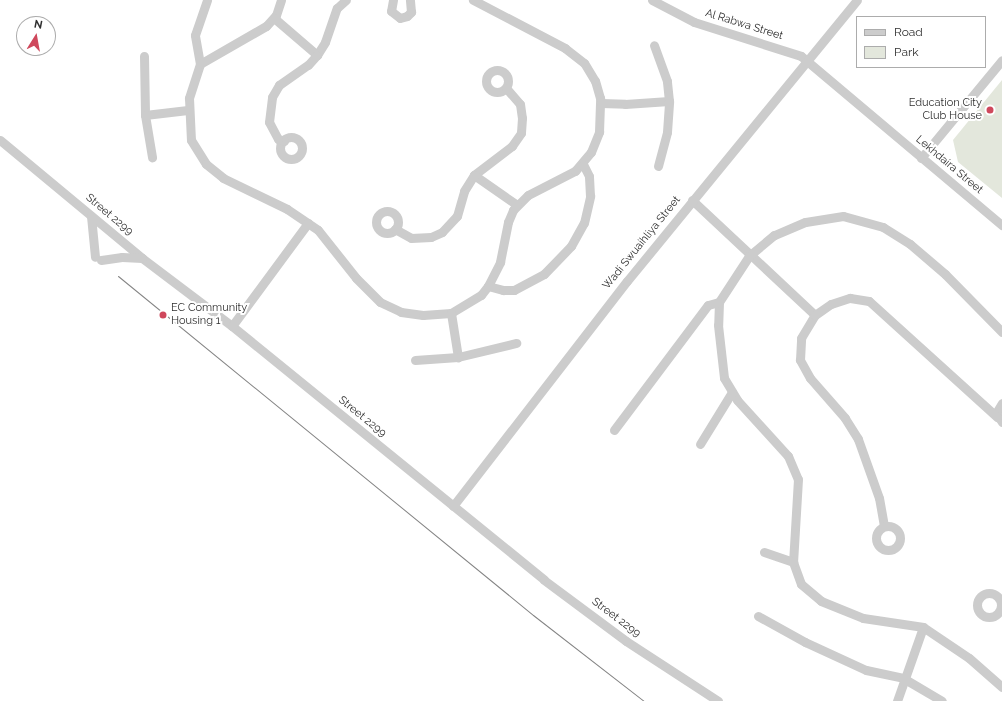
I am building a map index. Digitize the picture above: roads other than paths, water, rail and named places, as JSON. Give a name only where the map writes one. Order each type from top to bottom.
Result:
[{"type":"street","points":[[207,0],[195,35],[200,64],[192,88],[188,110],[190,140],[206,164],[223,178],[288,209],[318,230],[356,278],[380,302],[412,314],[451,313],[470,303],[488,286],[500,262],[508,222],[517,206],[528,196],[563,179],[583,164],[597,137],[601,103],[590,71],[577,56],[488,4],[473,0]]},
{"type":"street","points":[[200,64],[255,34],[274,18],[281,0]]},
{"type":"street","points":[[284,141],[278,139],[269,122],[272,97],[279,85],[308,65],[317,55],[325,42],[337,8],[346,0]]},
{"type":"street","points":[[393,0],[391,11],[400,18],[407,16],[411,12],[410,0]]},
{"type":"street","name":"Al Rabwa Street","points":[[652,0],[694,22],[728,34],[794,52],[808,61]]},
{"type":"street","name":"Wadi Swuaihliya Street","points":[[453,506],[692,200],[857,0]]},
{"type":"street","points":[[274,18],[317,55]]},
{"type":"street","points":[[654,45],[667,81],[669,101],[667,132],[658,166]]},
{"type":"street","points":[[144,56],[145,115],[152,157]]},
{"type":"street","points":[[921,158],[1002,60]]},
{"type":"street","name":"Lekhdaira Street","points":[[808,61],[1002,225]]},
{"type":"street","points":[[395,229],[411,238],[431,237],[442,232],[457,216],[464,191],[474,175],[512,146],[521,133],[522,118],[520,104],[506,88]]},
{"type":"street","points":[[601,103],[625,104],[669,101]]},
{"type":"street","points":[[145,115],[188,110]]},
{"type":"street","name":"Street 2299","points":[[0,140],[142,258],[232,326],[453,506],[626,641],[718,701]]},
{"type":"street","points":[[488,286],[503,290],[514,290],[544,274],[571,246],[584,223],[590,196],[589,176],[583,164]]},
{"type":"street","points":[[474,175],[517,206]]},
{"type":"street","points":[[692,200],[749,256],[815,315]]},
{"type":"street","points":[[91,216],[98,258],[142,258]]},
{"type":"street","points":[[1002,332],[945,274],[910,244],[883,227],[842,216],[804,222],[774,235],[749,256],[719,302],[720,356],[724,378],[732,392],[788,456],[798,479],[792,562],[802,584],[821,601],[863,618],[923,627],[969,658],[1002,687]]},
{"type":"street","points":[[232,326],[308,223]]},
{"type":"street","points":[[884,526],[879,498],[858,438],[845,418],[810,378],[800,360],[801,338],[815,315],[831,304],[850,298],[869,302],[1000,420]]},
{"type":"street","points":[[614,430],[708,305],[719,302]]},
{"type":"street","points":[[451,313],[458,357]]},
{"type":"street","points":[[416,360],[458,357],[516,343]]},
{"type":"street","points":[[700,444],[732,392]]},
{"type":"street","points":[[983,405],[1000,404],[1000,420]]},
{"type":"street","points":[[764,552],[792,562]]},
{"type":"street","points":[[758,616],[805,642],[866,670],[903,678],[942,701]]},
{"type":"street","points":[[897,701],[903,678],[923,627]]},
{"type":"tram line","points":[[118,276],[533,615],[644,701]]},
{"type":"place","name":"Education City Club House","points":[[990,110]]},
{"type":"place","name":"EC Community Housing 1","points":[[163,315]]}]
